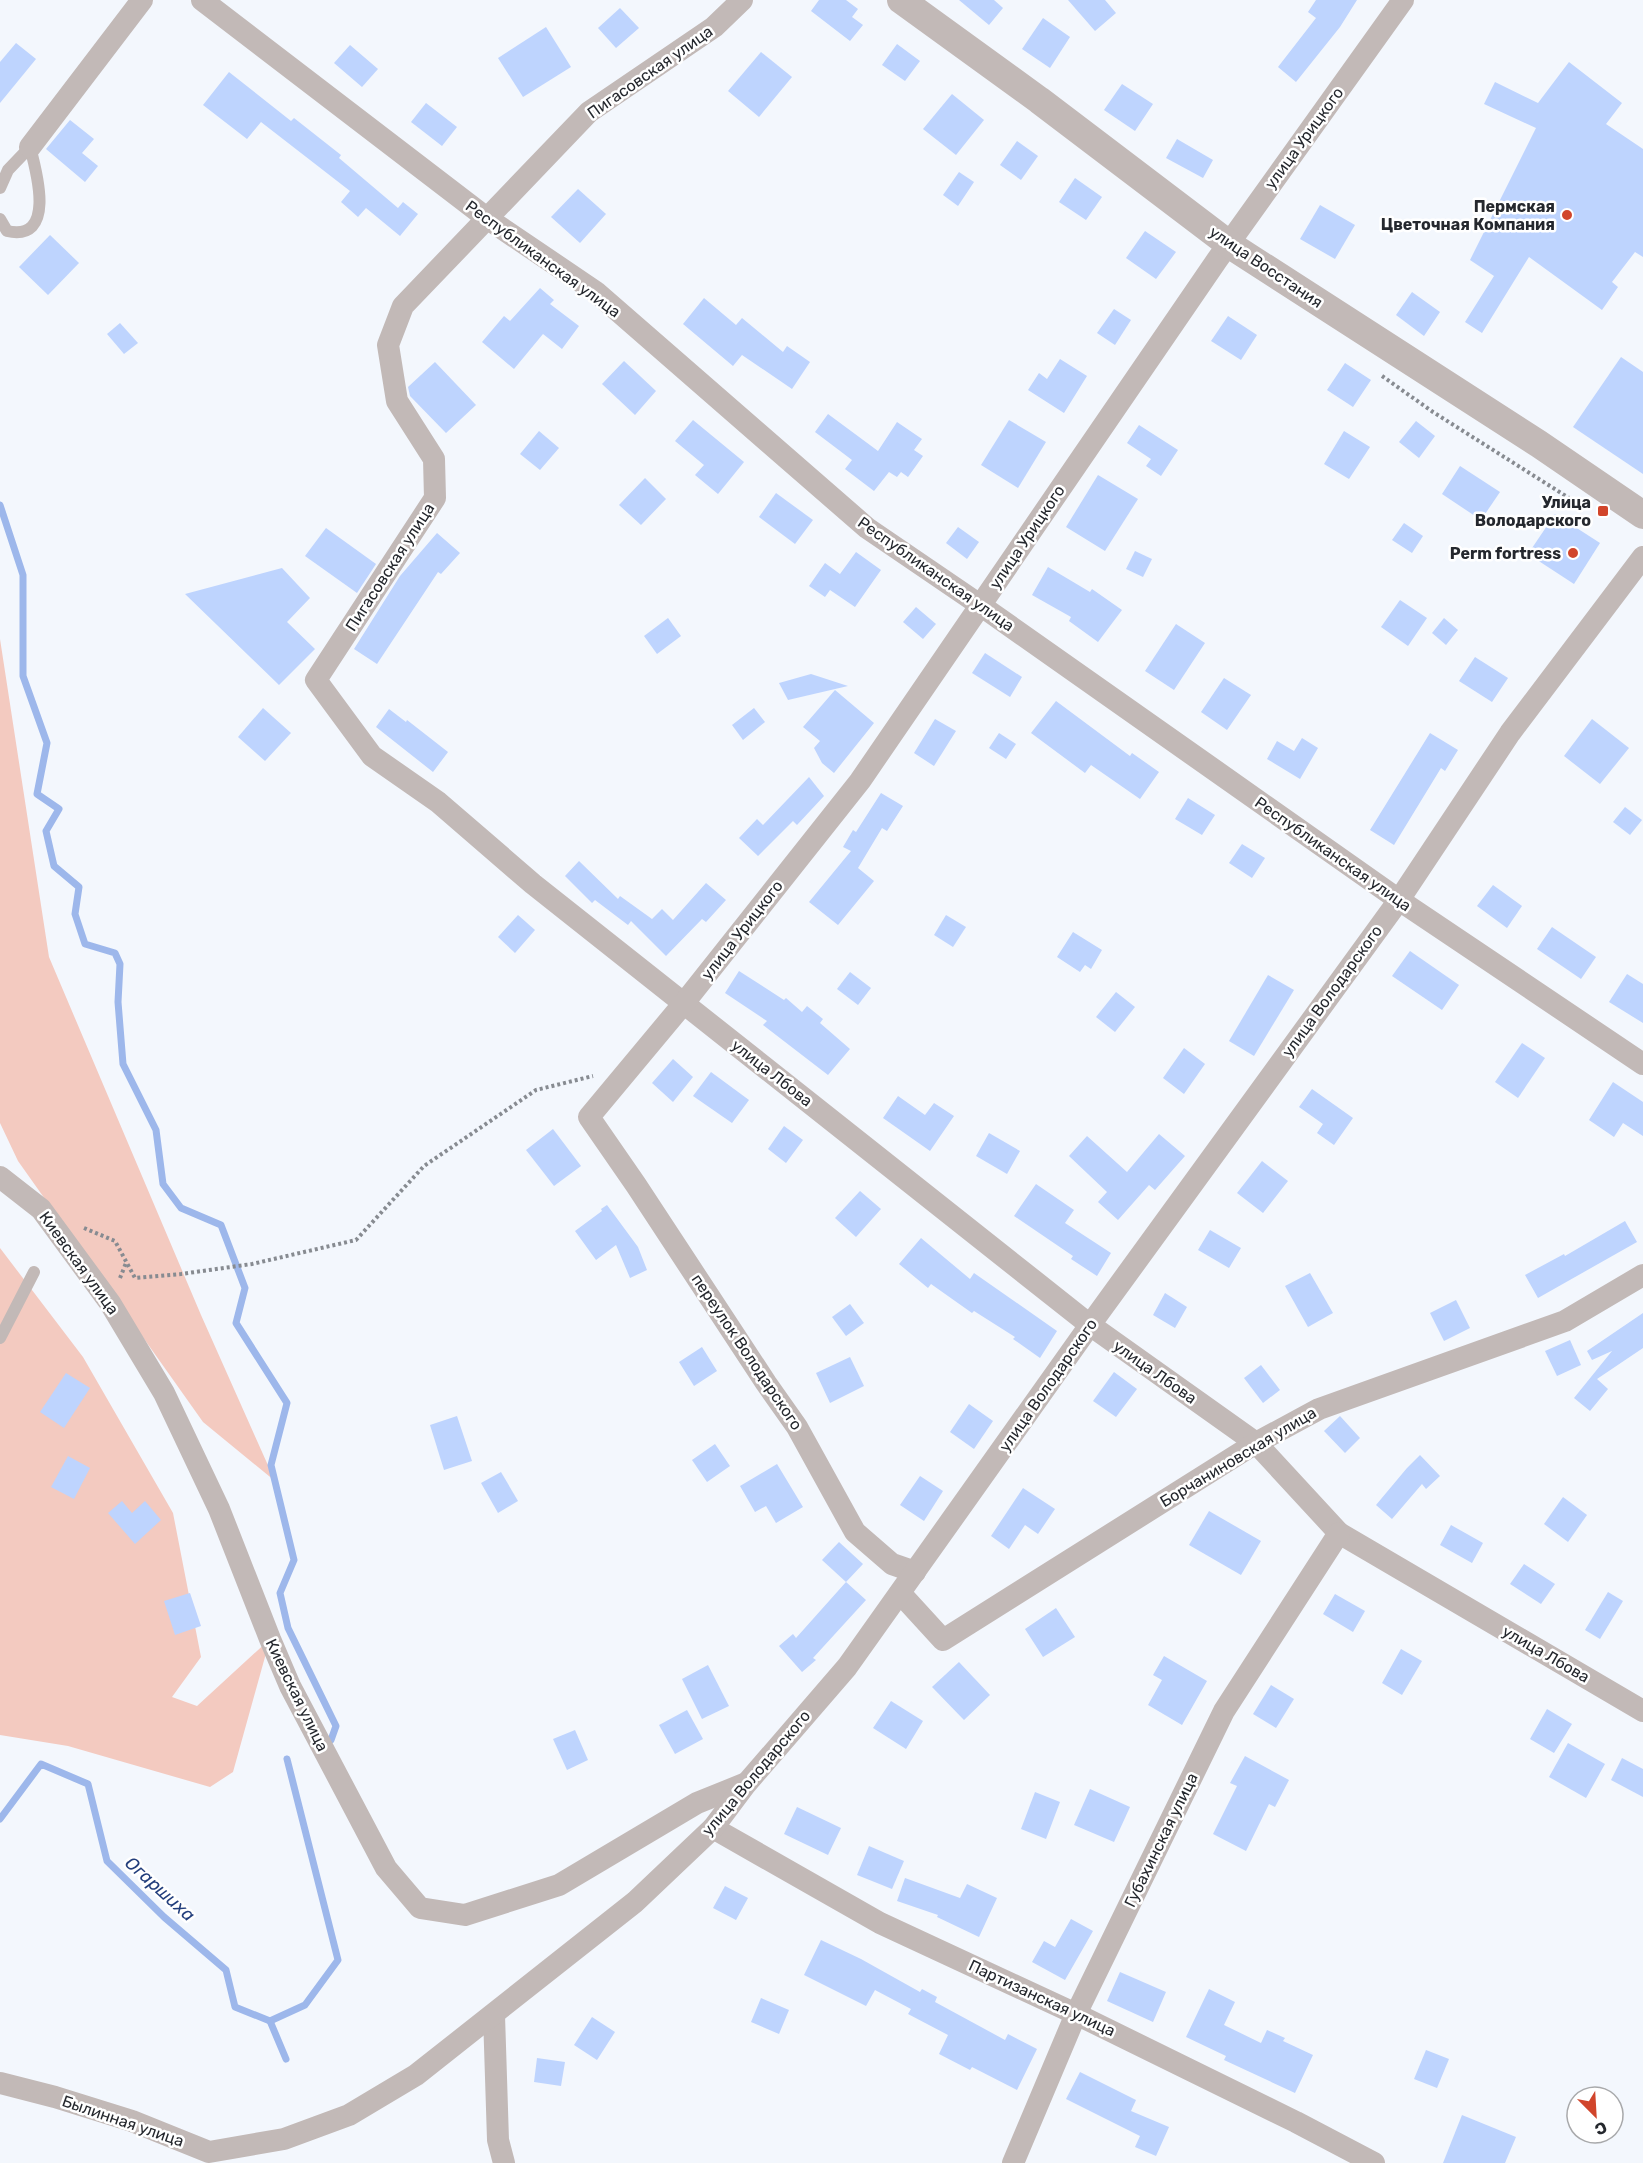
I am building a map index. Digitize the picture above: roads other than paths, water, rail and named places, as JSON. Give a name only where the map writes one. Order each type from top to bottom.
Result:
[{"type":"street","points":[[30,147],[142,0]]},
{"type":"street","name":"Республиканская улица","points":[[202,0],[488,219],[596,292],[867,528],[1399,900],[1643,1064]]},
{"type":"street","name":"Пигасовская улица","points":[[316,680],[435,498],[434,459],[397,401],[388,345],[403,306],[589,112],[714,27],[742,0]]},
{"type":"street","name":"улица Восстания","points":[[901,0],[1039,100],[1230,245],[1539,444],[1643,515]]},
{"type":"street","name":"улица Урицкого","points":[[589,1117],[684,1003],[860,781],[1217,260],[1230,245],[1403,0]]},
{"type":"street","name":"улица Володарского","points":[[209,2152],[284,2139],[349,2115],[416,2074],[635,1902],[713,1828],[746,1784],[847,1667],[1090,1326],[1399,900],[1510,733],[1643,557]]},
{"type":"street","name":"улица Лбова","points":[[316,680],[372,756],[438,802],[533,884],[1090,1326],[1256,1443],[1339,1533],[1643,1710]]},
{"type":"street","name":"переулок Володарского","points":[[589,1117],[797,1426],[855,1532],[892,1564],[915,1572]]},
{"type":"street","name":"Киевская улица","points":[[0,1178],[41,1209],[110,1302],[164,1394],[219,1509],[290,1686],[386,1868],[420,1908],[465,1915],[559,1885],[697,1803],[746,1784]]},
{"type":"street","name":"Борчаниновская улица","points":[[900,1593],[942,1640],[1256,1443],[1319,1409],[1565,1320],[1643,1275]]},
{"type":"street","name":"Губахинская улица","points":[[1013,2163],[1076,2014],[1224,1711],[1339,1533]]},
{"type":"street","name":"Партизанская улица","points":[[713,1828],[880,1923],[1076,2014],[1374,2163]]},
{"type":"street","points":[[494,2015],[498,2140],[504,2163]]},
{"type":"street","name":"Былинная улица","points":[[0,2083],[132,2121],[209,2152]]},
{"type":"street","points":[[186,2163],[209,2152]]},
{"type":"lane","points":[[0,188],[8,170],[30,147]]},
{"type":"lane","points":[[0,219],[7,231],[18,234],[30,229],[39,218],[37,172],[30,147]]},
{"type":"lane","points":[[0,1338],[34,1272]]},
{"type":"waterway","points":[[0,505],[23,575],[23,676],[47,743],[37,794],[59,809],[46,831],[54,866],[79,887],[75,914],[85,944],[115,953],[120,964],[118,1002],[123,1064],[156,1130],[163,1184],[181,1208],[221,1225],[245,1288],[236,1323],[287,1403],[271,1465],[294,1560],[280,1593],[288,1628],[336,1726],[331,1740]]},
{"type":"waterway","points":[[270,2021],[305,2005],[338,1960],[287,1759]]},
{"type":"waterway","name":"Огаршиха","points":[[0,1819],[41,1764],[88,1784],[107,1861],[164,1917],[226,1970],[235,2007],[270,2021],[286,2059]]},
{"type":"place","name":"Пермская Цветочная Компания","points":[[1567,215]]},
{"type":"place","name":"Улица Володарского","points":[[1603,511]]},
{"type":"place","name":"Perm fortress","points":[[1573,553]]}]
